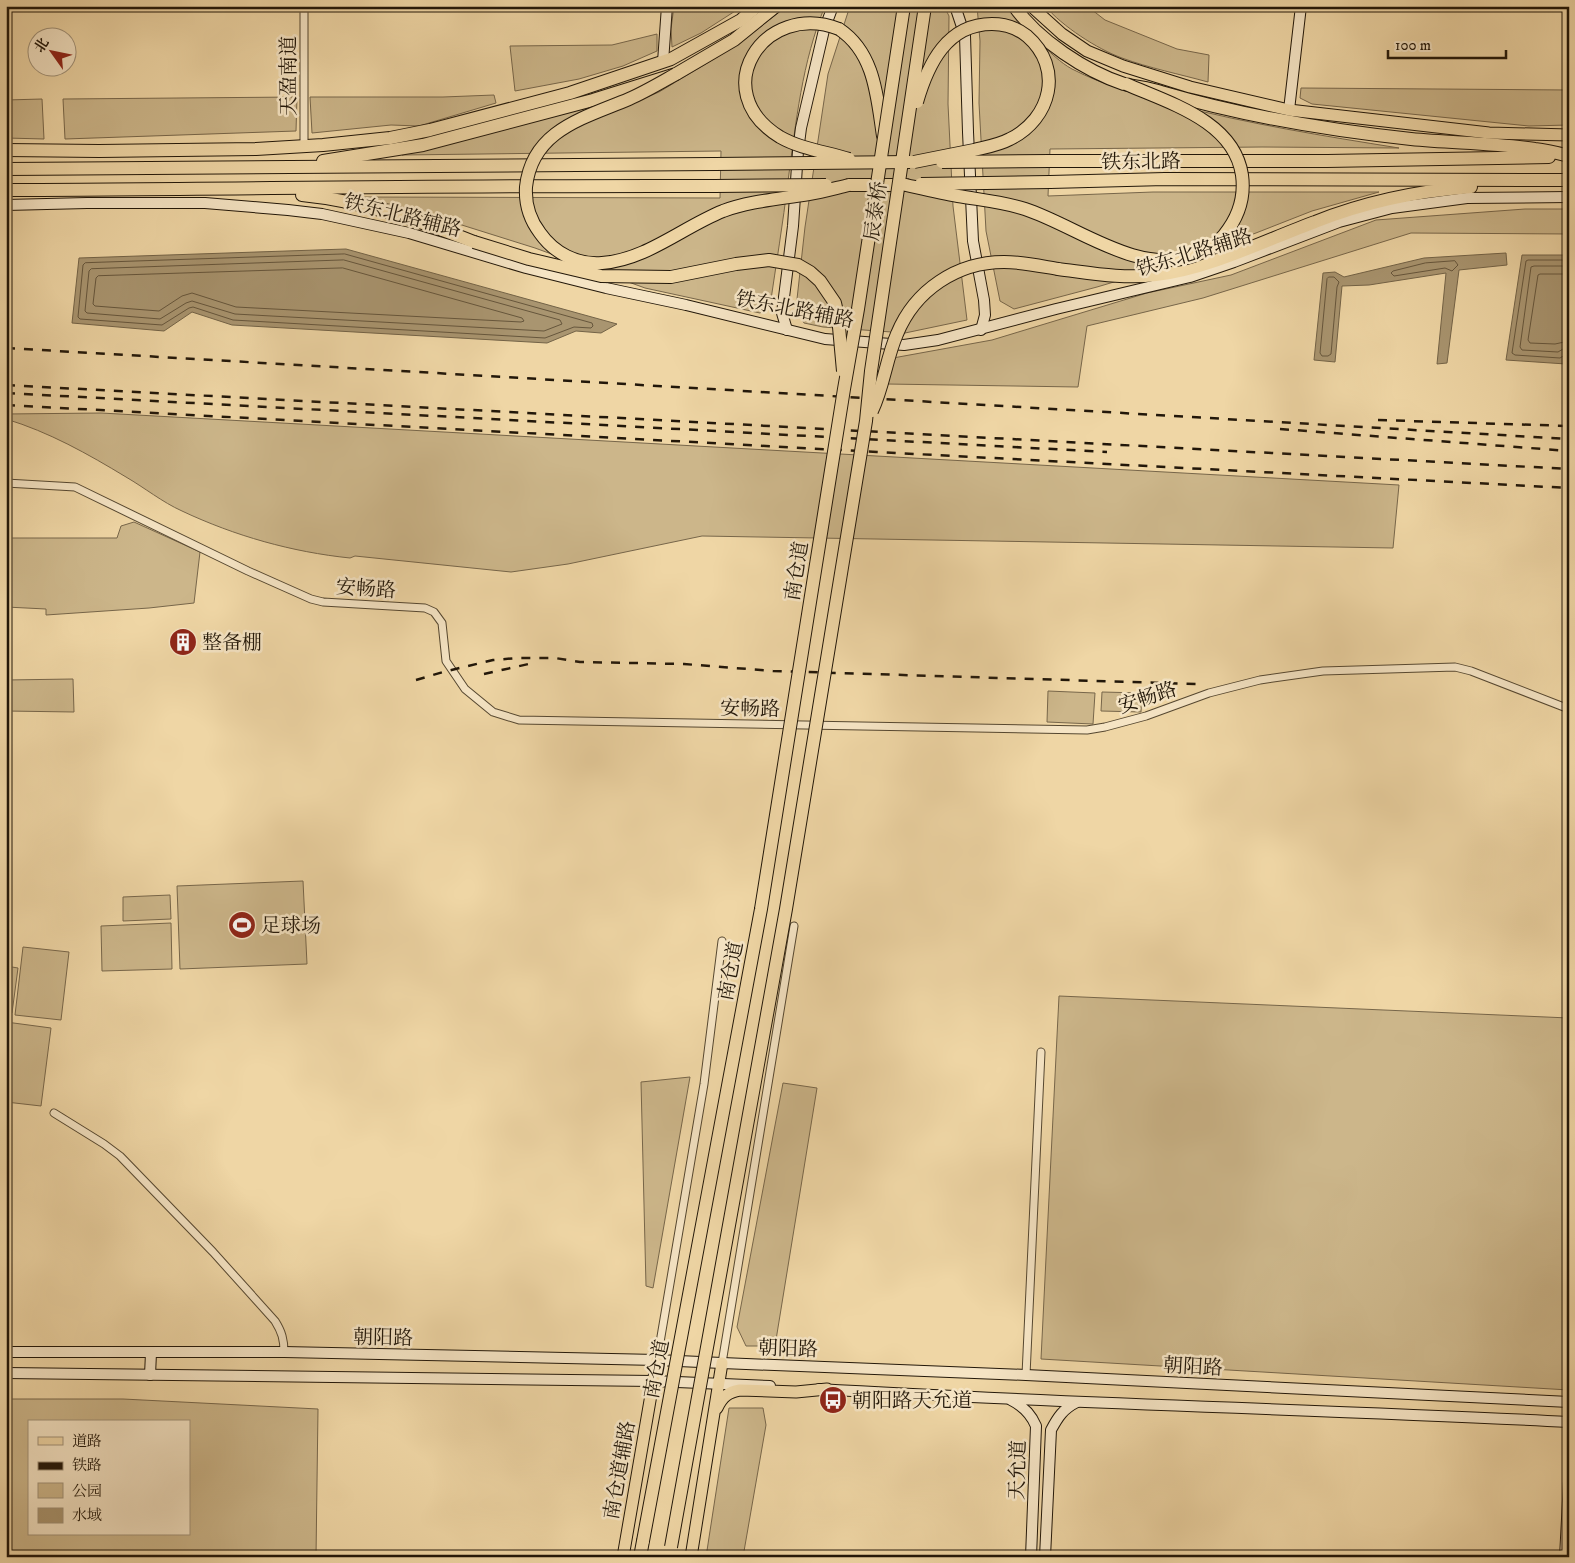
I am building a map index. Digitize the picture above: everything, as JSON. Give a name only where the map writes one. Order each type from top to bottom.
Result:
[{"type":"highway","points":[[6,150],[256,149],[390,138],[430,130],[570,93],[671,59],[727,29],[757,6]]},
{"type":"highway","points":[[776,6],[734,40],[643,93],[585,116],[548,141],[534,158],[527,179],[526,193],[532,221],[544,239],[563,255],[585,263],[611,262],[657,245],[705,220],[736,207],[811,194],[849,184]]},
{"type":"highway","name":"辰泰桥","points":[[844,389],[904,6]]},
{"type":"highway","name":"辰泰桥","points":[[866,422],[871,371],[925,6]]},
{"type":"highway","points":[[906,185],[1021,208],[1050,218],[1102,243],[1146,259],[1178,259],[1197,254],[1211,247],[1230,228],[1242,198],[1241,170],[1236,155],[1221,134],[1190,113],[1090,69],[1046,40],[1014,6]]},
{"type":"highway","points":[[864,163],[795,144],[779,136],[760,119],[748,100],[745,76],[749,58],[763,35],[777,24],[809,18],[827,22],[844,32],[861,52],[871,71],[884,141]]},
{"type":"highway","points":[[903,150],[922,84],[936,55],[943,46],[965,29],[981,24],[1007,26],[1021,32],[1031,40],[1044,61],[1048,73],[1049,86],[1042,112],[1033,123],[1010,140],[992,146],[914,162]]},
{"type":"highway","points":[[6,169],[279,168],[423,145],[593,100],[676,74]]},
{"type":"highway","points":[[1126,84],[1258,117],[1372,135],[1536,149],[1569,156]]},
{"type":"highway","name":"铁东北路","points":[[279,168],[1050,161],[1327,161],[1569,156]]},
{"type":"highway","points":[[6,163],[34,169]]},
{"type":"highway","name":"铁东北路","points":[[242,189],[557,185],[906,185],[1165,179],[1569,180]]},
{"type":"highway","points":[[670,1552],[786,909],[866,422],[874,408],[889,355],[904,319],[913,305],[937,282],[952,274],[980,264],[1007,262],[1112,276],[1158,275],[1202,264],[1344,211],[1391,199],[1434,190],[1528,181]]},
{"type":"highway","points":[[6,190],[242,189],[346,201],[426,223],[474,242],[538,261],[601,276],[671,277],[736,264],[769,260],[798,265],[820,281],[834,302],[838,316],[844,389]]},
{"type":"highway","name":"南仓道","points":[[640,1557],[761,909],[844,389]]},
{"type":"main road","points":[[662,62],[667,6]]},
{"type":"main road","points":[[787,330],[782,313],[793,226],[801,128],[824,30],[833,6]]},
{"type":"main road","points":[[955,6],[965,36],[973,241],[985,315],[981,330]]},
{"type":"main road","points":[[1031,6],[1062,34],[1087,51],[1122,66],[1190,87],[1289,110],[1489,133],[1569,135]]},
{"type":"main road","points":[[1289,110],[1301,6]]},
{"type":"main road","name":"铁东北路辅路","points":[[6,205],[205,203],[322,214],[409,233],[526,268],[606,288],[686,305],[825,339],[904,345],[938,340],[981,330],[1056,309],[1190,277],[1331,225],[1392,208],[1467,198],[1569,197]]},
{"type":"main road","name":"朝阳路","points":[[6,1352],[284,1352],[657,1360],[1026,1375],[1569,1402]]},
{"type":"main road","points":[[150,1375],[151,1353]]},
{"type":"main road","name":"南仓道辅路","points":[[623,1557],[657,1360]]},
{"type":"main road","points":[[691,1557],[722,1364]]},
{"type":"main road","name":"朝阳路","points":[[6,1373],[654,1380],[1078,1402],[1569,1422]]},
{"type":"main road","points":[[714,1414],[720,1402],[730,1392],[740,1390],[803,1392],[827,1389]]},
{"type":"main road","name":"天允道","points":[[1008,1398],[1021,1405],[1033,1418],[1036,1426],[1031,1557]]},
{"type":"main road","name":"天允道","points":[[1045,1557],[1051,1430],[1059,1415],[1067,1407],[1078,1402]]},
{"type":"main road","points":[[1565,1557],[1569,1481]]},
{"type":"street","name":"天盈南道","points":[[304,6],[304,146]]},
{"type":"street","name":"安畅路","points":[[6,483],[75,487],[248,571],[311,599],[323,602],[425,608],[434,612],[442,623],[446,661],[465,689],[493,712],[519,720],[1087,730],[1146,716],[1209,693],[1260,680],[1323,671],[1455,666],[1471,670],[1569,709]]},
{"type":"street","points":[[722,1364],[794,926]]},
{"type":"street","points":[[657,1360],[704,1084],[722,941]]},
{"type":"street","points":[[1026,1375],[1041,1052]]},
{"type":"street","points":[[54,1113],[104,1144],[140,1175],[213,1252],[275,1322],[281,1330],[284,1352]]},
{"type":"green space","points":[[674,6],[743,6],[701,33],[672,47],[671,29]]},
{"type":"green space","points":[[787,6],[825,6],[805,70],[770,306],[760,313],[645,288],[535,248],[414,210],[360,197],[720,198],[721,151],[402,155],[575,110],[633,103],[659,92],[737,45]]},
{"type":"green space","points":[[850,6],[944,6],[949,16],[948,104],[953,206],[967,320],[905,333],[823,327],[804,323],[796,308],[805,227],[828,74]]},
{"type":"green space","points":[[977,6],[1007,6],[1047,49],[1064,64],[1084,75],[1123,90],[1176,105],[1259,124],[1399,148],[1050,149],[1048,196],[1153,192],[1379,192],[1312,211],[1233,242],[1208,254],[1014,309],[1000,301],[986,231],[979,103],[980,41]]},
{"type":"green space","points":[[1045,6],[1087,6],[1105,20],[1177,49],[1209,55],[1208,82],[1143,65],[1112,54],[1070,29]]},
{"type":"green space","points":[[657,34],[657,51],[623,66],[579,79],[515,91],[510,46],[612,45]]},
{"type":"green space","points":[[1301,88],[1569,90],[1569,125],[1529,126],[1312,104],[1300,98]]},
{"type":"green space","points":[[494,95],[496,103],[419,126],[391,125],[312,133],[310,97]]},
{"type":"green space","points":[[297,97],[296,131],[65,139],[63,99]]},
{"type":"green space","points":[[42,99],[44,139],[6,138],[6,100]]},
{"type":"green space","points":[[1525,209],[1569,209],[1569,234],[1411,233],[1203,298],[1087,326],[1078,387],[887,384],[893,358],[992,340],[1147,293],[1231,275],[1376,220]]},
{"type":"green space","points":[[101,413],[1399,485],[1393,548],[702,536],[568,564],[511,572],[355,556],[350,558],[307,552],[264,542],[202,520],[161,499],[83,452],[38,430],[6,419],[6,414]]},
{"type":"green space","points":[[134,522],[200,552],[194,603],[46,615],[46,609],[6,607],[6,538],[117,538],[121,526]]},
{"type":"green space","points":[[73,679],[74,712],[6,711],[6,680]]},
{"type":"green space","points":[[1048,691],[1095,693],[1093,724],[1047,722]]},
{"type":"green space","points":[[1102,692],[1142,693],[1141,712],[1101,711]]},
{"type":"green space","name":"足球场","points":[[303,881],[307,964],[180,969],[177,886]]},
{"type":"green space","points":[[170,895],[171,919],[123,921],[123,897]]},
{"type":"green space","points":[[171,923],[172,969],[102,971],[101,926]]},
{"type":"green space","points":[[23,947],[69,952],[61,1020],[15,1015]]},
{"type":"green space","points":[[6,966],[18,968],[12,1013],[6,1012]]},
{"type":"green space","points":[[1059,996],[1569,1018],[1569,1390],[1041,1359]]},
{"type":"green space","points":[[6,1022],[51,1028],[41,1106],[6,1102]]},
{"type":"green space","points":[[690,1077],[653,1288],[646,1286],[641,1082]]},
{"type":"green space","points":[[783,1083],[817,1088],[775,1346],[746,1346],[737,1327]]},
{"type":"green space","points":[[6,1399],[123,1399],[318,1409],[316,1557],[6,1557]]},
{"type":"green space","points":[[729,1408],[763,1408],[766,1425],[743,1557],[706,1557]]},
{"type":"water","points":[[346,249],[617,324],[601,333],[576,331],[547,343],[232,325],[192,312],[164,331],[72,323],[79,258]]},
{"type":"water","points":[[1506,253],[1507,265],[1459,270],[1447,363],[1437,364],[1446,273],[1369,285],[1342,286],[1335,362],[1314,360],[1323,273],[1335,272],[1344,277],[1424,258]]},
{"type":"water","points":[[1522,255],[1569,255],[1569,334],[1566,364],[1506,360]]},
{"type":"railway","points":[[6,348],[1569,439]]},
{"type":"railway","points":[[6,385],[1569,469]]},
{"type":"railway","points":[[6,393],[1107,452]]},
{"type":"railway","points":[[6,405],[1569,488]]},
{"type":"railway","points":[[1378,420],[1569,426]]},
{"type":"railway","points":[[1280,429],[1569,451]]},
{"type":"railway","points":[[416,680],[493,660],[555,658],[580,662],[684,664],[773,671],[1196,684]]},
{"type":"railway","points":[[484,674],[533,663]]},
{"type":"place","name":"整备棚","points":[[183,642]]},
{"type":"place","name":"足球场","points":[[242,925]]},
{"type":"place","name":"朝阳路天允道","points":[[833,1400]]}]
